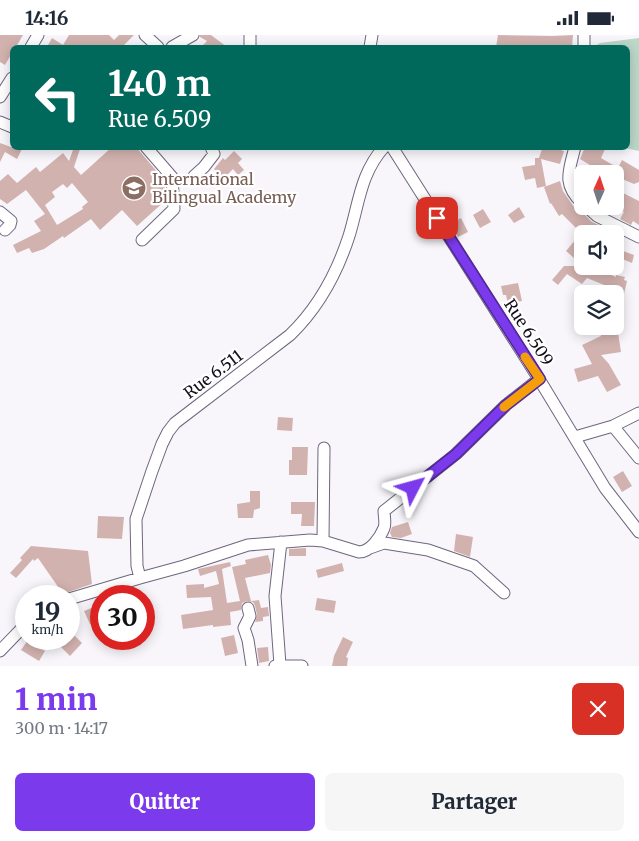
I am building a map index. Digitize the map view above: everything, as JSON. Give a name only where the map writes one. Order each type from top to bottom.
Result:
[{"type":"street","points":[[145,35],[156,45]]},
{"type":"street","points":[[176,45],[193,35]]},
{"type":"street","points":[[0,97],[10,81]]},
{"type":"street","points":[[142,240],[174,209],[172,177],[149,150]]},
{"type":"street","points":[[194,176],[214,154],[212,150]]},
{"type":"street","name":"Rue 6.511","points":[[140,578],[136,567],[136,519],[168,431],[175,423],[290,335],[307,317],[323,294],[338,265],[349,237],[364,179],[369,167],[382,150]]},
{"type":"street","name":"Rue 6.509","points":[[394,150],[540,379],[605,489],[639,533]]},
{"type":"street","points":[[574,150],[568,170],[568,182],[574,193]]},
{"type":"street","points":[[0,212],[11,221],[5,230]]},
{"type":"street","points":[[596,215],[639,237]]},
{"type":"street","points":[[370,548],[385,527],[384,511],[456,454],[506,405],[540,379]]},
{"type":"street","points":[[575,437],[613,426],[639,413]]},
{"type":"street","points":[[613,426],[639,458]]},
{"type":"street","points":[[323,541],[324,448]]},
{"type":"street","points":[[80,596],[171,570],[248,545],[323,541],[358,553],[384,543],[428,550],[474,566],[504,593]]},
{"type":"street","points":[[281,542],[275,597],[278,665],[302,666]]},
{"type":"street","points":[[248,608],[250,616],[244,628],[252,666]]},
{"type":"street","points":[[0,651],[15,635]]},
{"type":"green space","points":[[639,38],[639,151],[630,149],[630,45],[597,45]]},
{"type":"building","points":[[0,35],[23,35],[17,45],[10,45],[10,56],[5,65],[0,62]]},
{"type":"building","points":[[69,35],[109,35],[114,40],[119,35],[134,35],[124,45],[63,45]]},
{"type":"building","points":[[200,35],[211,35],[224,45],[203,45],[207,41],[200,37]]},
{"type":"building","points":[[498,35],[573,35],[572,45],[496,45]]},
{"type":"building","points":[[52,38],[63,45],[48,45]]},
{"type":"building","points":[[0,143],[10,147],[10,150],[22,150],[17,159],[5,152],[0,162]]},
{"type":"building","points":[[73,150],[80,150],[74,167],[81,175],[109,150],[139,150],[165,181],[163,191],[166,194],[166,200],[137,226],[122,210],[100,230],[91,219],[44,249],[32,253],[29,248],[17,253],[13,245],[41,231],[34,221],[45,214],[26,190],[7,204],[0,199],[0,181],[8,174],[17,183],[36,167],[40,172],[63,153],[69,161]],"holes":[[[72,183],[88,202],[82,207],[83,209],[57,225],[45,205],[55,197],[52,192],[63,184],[67,188]]]},
{"type":"building","points":[[542,150],[564,151],[560,164],[541,159],[546,186],[537,188],[535,178],[525,180],[522,167],[535,165],[535,158],[539,158]]},
{"type":"building","points":[[584,150],[605,150],[601,158],[613,165],[590,165],[580,159]]},
{"type":"building","points":[[234,151],[242,159],[238,163],[244,170],[238,175],[233,169],[224,178],[214,169],[223,158],[225,160]]},
{"type":"building","points":[[622,160],[639,170],[639,182],[634,184],[624,180],[624,165],[620,165]]},
{"type":"building","points":[[560,181],[563,191],[574,207],[574,215],[585,215],[592,222],[599,225],[574,226],[562,214],[559,216],[550,204],[544,187]]},
{"type":"building","points":[[624,194],[639,201],[639,225],[633,221],[631,225],[620,219],[624,215]]},
{"type":"building","points":[[519,207],[525,217],[514,223],[508,215]]},
{"type":"building","points":[[483,209],[491,222],[480,228],[473,215]]},
{"type":"building","points":[[461,218],[468,232],[458,237],[450,224]]},
{"type":"building","points":[[574,241],[574,258],[566,251]]},
{"type":"building","points":[[624,251],[634,255],[632,263],[624,260]]},
{"type":"building","points":[[564,266],[574,266],[574,275],[611,275],[616,277],[616,275],[625,277],[624,280],[627,281],[624,294],[624,285],[604,285],[587,278],[582,284],[567,274],[558,285],[552,280]]},
{"type":"building","points":[[518,283],[522,301],[508,304],[501,286]]},
{"type":"building","points":[[618,335],[621,352],[601,355],[609,364],[621,385],[607,392],[598,376],[578,382],[574,369],[592,364],[582,345],[601,336]]},
{"type":"building","points":[[278,417],[293,418],[292,431],[277,430]]},
{"type":"building","points":[[292,447],[308,447],[307,475],[289,475],[289,460],[292,460]]},
{"type":"building","points":[[623,471],[632,486],[622,492],[613,477]]},
{"type":"building","points":[[250,491],[260,491],[260,508],[254,510],[253,518],[238,518],[237,504],[250,502]]},
{"type":"building","points":[[291,502],[315,502],[314,526],[301,526],[302,514],[291,514]]},
{"type":"building","points":[[98,516],[124,517],[122,539],[97,538]]},
{"type":"building","points":[[408,522],[412,534],[401,538],[392,537],[390,533],[392,527]]},
{"type":"building","points":[[456,534],[473,537],[470,557],[454,551]]},
{"type":"building","points":[[31,546],[88,551],[92,584],[80,588],[80,585],[57,585],[38,558],[34,561],[33,559],[16,578],[10,573],[22,560],[20,558]]},
{"type":"building","points":[[306,548],[306,556],[289,556],[289,549]]},
{"type":"building","points":[[268,555],[271,565],[270,573],[245,578],[251,601],[259,600],[261,608],[268,607],[269,616],[263,617],[263,621],[255,622],[257,615],[255,606],[253,602],[247,601],[242,603],[241,610],[230,612],[231,625],[183,629],[181,615],[213,610],[211,597],[187,598],[186,585],[204,584],[204,588],[219,584],[216,571],[200,576],[198,569],[230,562],[231,566],[222,569],[227,603],[240,601],[232,567],[246,564],[245,560]]},
{"type":"building","points":[[342,563],[344,571],[318,578],[316,570]]},
{"type":"building","points":[[317,598],[336,601],[334,613],[315,610]]},
{"type":"building","points":[[90,609],[90,624],[84,611]]},
{"type":"building","points":[[234,635],[238,653],[225,656],[221,638]]},
{"type":"building","points":[[343,637],[353,642],[346,657],[348,658],[347,666],[332,666],[334,656]]},
{"type":"building","points":[[268,647],[269,661],[259,663],[257,648]]},
{"type":"building","points":[[21,650],[43,650],[45,651],[39,661]]},
{"type":"building","points":[[64,650],[76,650],[70,656]]},
{"type":"slow traffic","points":[[504,407],[540,379],[525,357]]},
{"type":"place","name":"International Bilingual Academy","points":[[134,188]]},
{"type":"route","points":[[413,488],[456,454],[506,405],[540,379],[437,218]]}]
